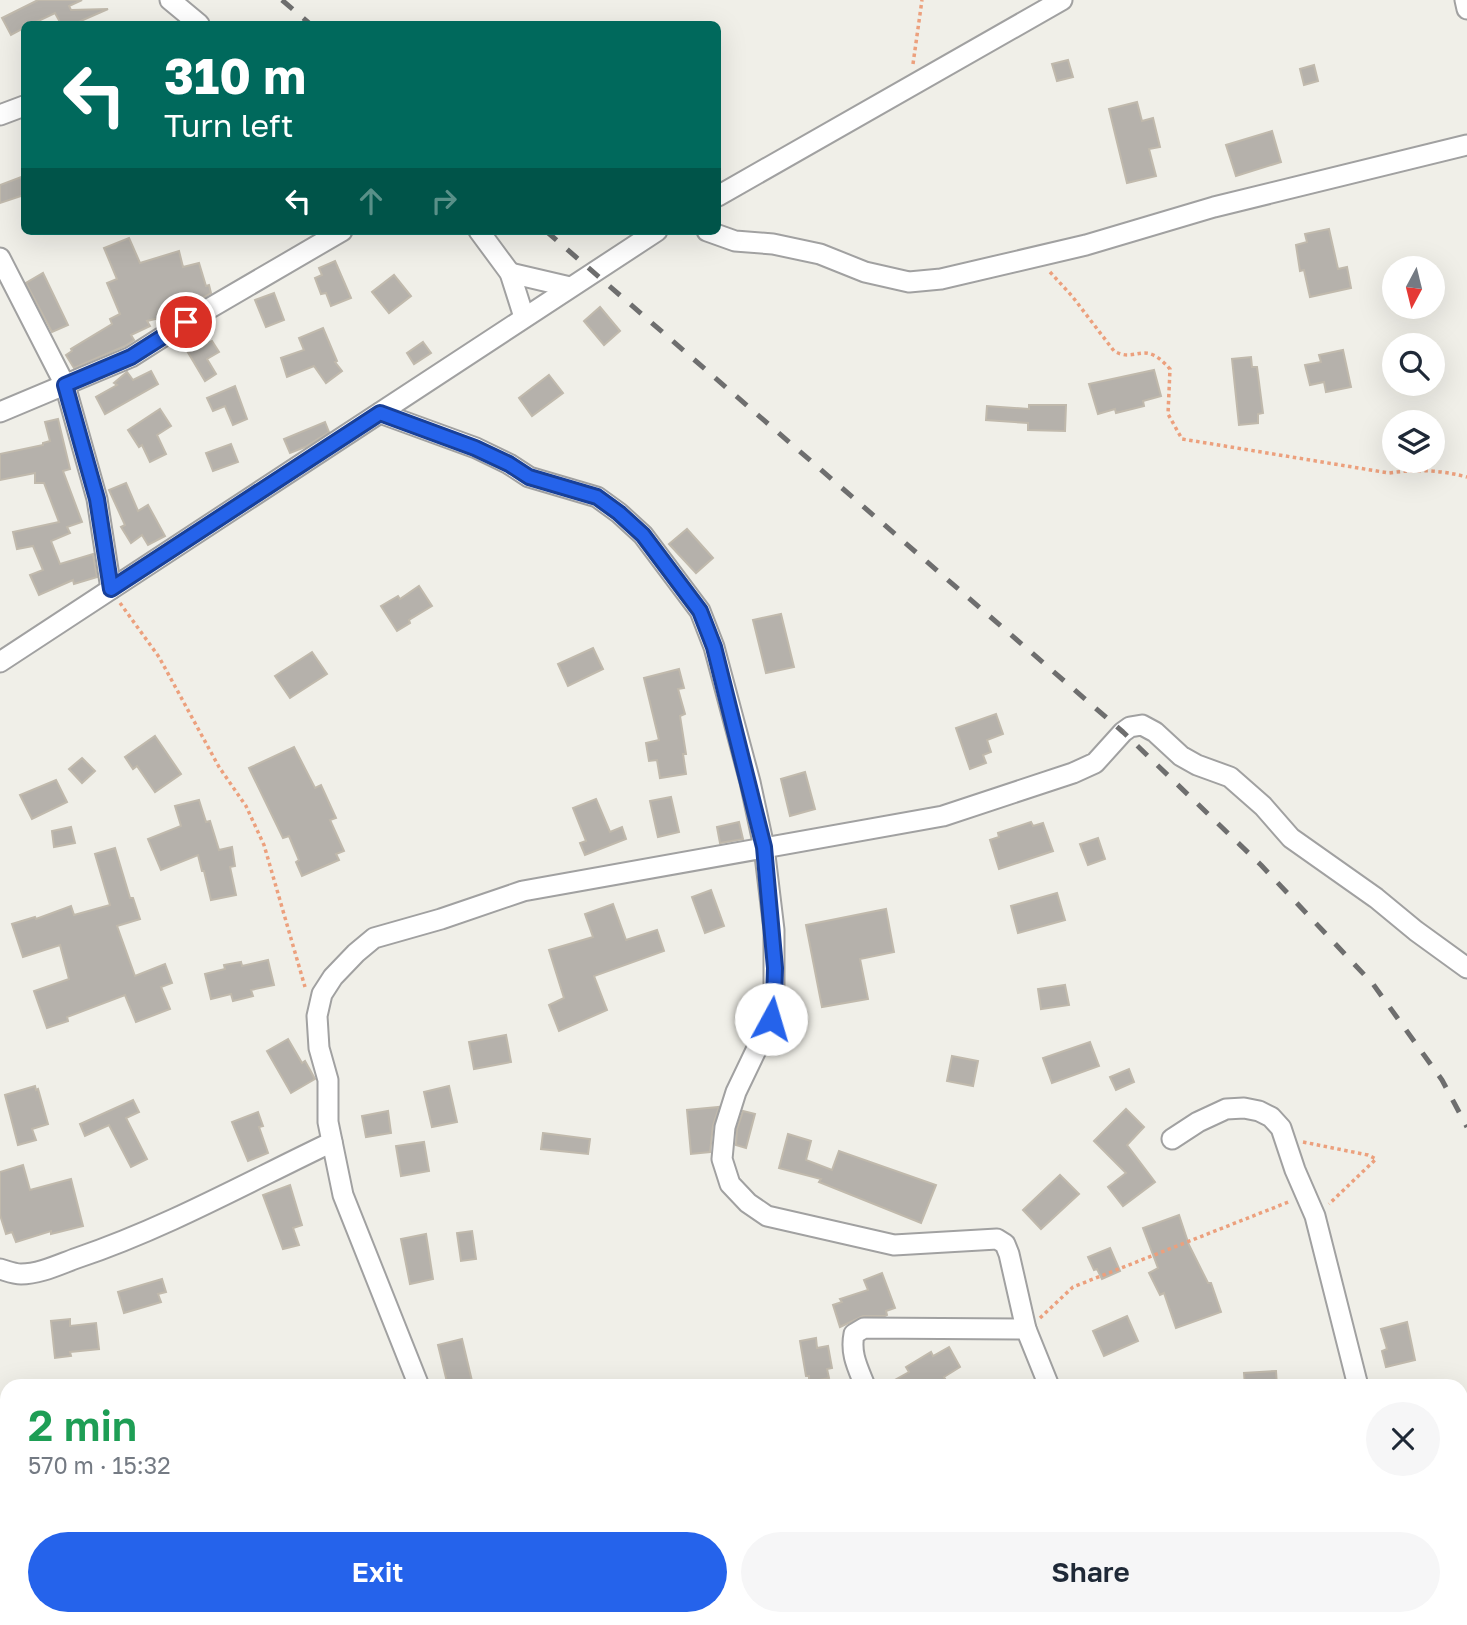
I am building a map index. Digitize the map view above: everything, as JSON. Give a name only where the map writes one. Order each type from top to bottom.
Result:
[{"type":"street","points":[[170,0],[195,21]]},
{"type":"street","points":[[1465,0],[1467,9]]},
{"type":"street","points":[[721,194],[1063,1]]},
{"type":"street","points":[[0,115],[21,107]]},
{"type":"street","points":[[718,235],[735,241],[773,244],[820,254],[865,272],[909,282],[941,279],[1086,245],[1214,207],[1467,145]]},
{"type":"street","points":[[0,412],[131,357],[335,235]]},
{"type":"street","points":[[482,235],[510,273],[524,317]]},
{"type":"street","points":[[0,662],[651,235]]},
{"type":"street","points":[[0,258],[65,385],[97,499],[111,589]]},
{"type":"street","points":[[510,273],[570,287]]},
{"type":"street","points":[[380,413],[475,448],[529,477],[597,497],[643,535],[700,611],[714,647],[764,847],[774,930],[774,1001],[771,1019],[736,1093],[725,1128],[722,1160],[730,1184],[748,1203],[768,1216],[894,1245],[997,1239],[1005,1244],[1009,1254],[1026,1329],[1046,1379]]},
{"type":"street","points":[[416,1379],[343,1195],[328,1122],[328,1080],[319,1048],[317,1016],[322,994],[333,977],[374,938],[523,891],[943,816],[1073,774],[1095,763],[1130,727],[1142,725],[1155,732],[1189,761],[1230,777],[1248,791],[1291,838],[1376,898],[1467,968]]},
{"type":"street","points":[[1172,1139],[1198,1122],[1226,1109],[1244,1108],[1271,1117],[1281,1128],[1315,1216],[1356,1379]]},
{"type":"street","points":[[0,1269],[18,1274],[35,1272],[102,1250],[198,1209],[332,1142]]},
{"type":"street","points":[[862,1379],[853,1356],[852,1345],[854,1334],[864,1328],[1026,1329]]},
{"type":"path","points":[[910,87],[922,0]]},
{"type":"path","points":[[1027,258],[1053,274],[1114,351],[1122,355],[1147,352],[1159,357],[1170,369],[1168,414],[1182,439],[1389,473],[1441,470],[1467,477]]},
{"type":"path","points":[[111,589],[159,657],[219,767],[246,806],[264,845],[306,989]]},
{"type":"path","points":[[1284,1136],[1305,1143],[1368,1155],[1376,1160],[1315,1216]]},
{"type":"path","points":[[1026,1329],[1051,1310],[1073,1287],[1306,1196]]},
{"type":"building","points":[[38,0],[82,0],[69,6],[71,10],[108,9],[81,21],[59,21],[55,13],[38,21],[21,21],[21,30],[11,35],[2,18]]},
{"type":"building","points":[[1068,60],[1073,77],[1057,81],[1052,64]]},
{"type":"building","points":[[1314,65],[1318,81],[1304,85],[1300,69]]},
{"type":"building","points":[[1137,102],[1142,121],[1153,118],[1160,147],[1149,149],[1156,176],[1127,183],[1109,109]]},
{"type":"building","points":[[1272,131],[1281,162],[1236,176],[1226,145]]},
{"type":"building","points":[[21,177],[21,196],[0,203],[0,185]]},
{"type":"building","points":[[1329,229],[1338,269],[1347,267],[1351,288],[1310,297],[1304,270],[1300,271],[1296,245],[1307,242],[1305,234]]},
{"type":"building","points":[[129,238],[140,263],[179,251],[183,267],[199,263],[211,293],[176,314],[147,321],[150,326],[131,335],[134,340],[125,346],[74,368],[66,355],[71,349],[112,324],[110,319],[120,314],[107,283],[117,279],[104,248]]},
{"type":"building","points":[[335,261],[351,298],[331,306],[326,293],[321,294],[315,278],[322,275],[319,268]]},
{"type":"building","points":[[43,273],[68,325],[52,332],[26,283]]},
{"type":"building","points":[[394,275],[411,296],[389,313],[372,292]]},
{"type":"building","points":[[274,293],[284,320],[266,327],[255,300]]},
{"type":"building","points":[[600,307],[620,331],[604,345],[584,321]]},
{"type":"building","points":[[323,328],[337,361],[335,362],[342,371],[326,383],[314,366],[287,377],[281,358],[304,350],[299,338]]},
{"type":"building","points":[[194,337],[200,347],[212,341],[219,352],[207,359],[216,374],[205,381],[183,344]]},
{"type":"building","points":[[423,342],[431,353],[414,364],[407,353]]},
{"type":"building","points":[[1343,350],[1351,387],[1326,392],[1324,382],[1310,385],[1305,365],[1321,362],[1319,355]]},
{"type":"building","points":[[1251,357],[1252,367],[1257,367],[1263,413],[1258,414],[1258,423],[1239,425],[1232,359]]},
{"type":"building","points":[[1154,370],[1161,396],[1143,401],[1144,406],[1098,414],[1089,384]]},
{"type":"building","points":[[151,371],[158,384],[105,414],[96,397],[117,385],[114,383],[127,372],[133,380]]},
{"type":"building","points":[[549,375],[563,393],[532,416],[519,398]]},
{"type":"building","points":[[235,386],[247,419],[233,425],[225,406],[213,411],[207,398]]},
{"type":"building","points":[[1029,405],[1066,405],[1065,431],[1028,430],[1028,423],[986,420],[987,406],[1029,409]]},
{"type":"building","points":[[160,409],[171,426],[157,435],[166,454],[150,462],[142,445],[139,447],[128,430]]},
{"type":"building","points":[[58,419],[70,469],[63,471],[82,522],[67,527],[70,533],[51,541],[60,564],[93,554],[97,577],[74,584],[73,580],[39,595],[30,575],[43,570],[33,546],[17,549],[13,532],[59,522],[44,483],[35,483],[35,473],[0,480],[0,454],[43,445],[50,441],[45,422]]},
{"type":"building","points":[[325,422],[329,432],[290,453],[284,439]]},
{"type":"building","points":[[231,444],[238,462],[213,471],[206,453]]},
{"type":"building","points":[[126,483],[138,511],[148,505],[165,536],[148,545],[142,535],[131,543],[121,527],[125,525],[109,490]]},
{"type":"building","points":[[687,529],[713,558],[696,573],[669,544]]},
{"type":"building","points":[[419,586],[432,606],[397,631],[381,606],[398,596],[400,599]]},
{"type":"building","points":[[781,614],[794,667],[766,673],[753,620]]},
{"type":"building","points":[[593,648],[603,669],[568,686],[558,664]]},
{"type":"building","points":[[312,652],[327,674],[290,698],[275,676]]},
{"type":"building","points":[[679,669],[684,688],[678,689],[685,714],[680,716],[686,774],[660,778],[657,760],[649,761],[646,743],[659,740],[644,678]]},
{"type":"building","points":[[996,714],[1003,734],[987,740],[991,752],[983,755],[986,763],[970,769],[956,728]]},
{"type":"building","points":[[155,736],[181,774],[155,792],[137,766],[133,769],[125,757]]},
{"type":"building","points":[[294,747],[315,788],[321,785],[336,818],[330,820],[344,851],[336,854],[339,860],[302,876],[289,836],[283,838],[249,768]]},
{"type":"building","points":[[82,758],[95,771],[82,783],[69,769]]},
{"type":"building","points":[[805,772],[815,809],[790,816],[781,779]]},
{"type":"building","points":[[56,780],[67,802],[32,819],[20,795]]},
{"type":"building","points":[[671,797],[679,832],[658,837],[650,801]]},
{"type":"building","points":[[596,799],[610,832],[622,827],[626,839],[585,855],[580,843],[586,841],[573,808]]},
{"type":"building","points":[[199,800],[206,822],[210,821],[219,850],[232,847],[235,866],[230,867],[236,895],[211,900],[198,855],[161,870],[148,839],[181,826],[175,806]]},
{"type":"building","points":[[739,822],[743,839],[720,843],[717,827]]},
{"type":"building","points":[[1031,822],[1033,826],[1043,823],[1053,851],[999,869],[990,840],[999,837],[998,833]]},
{"type":"building","points":[[71,827],[75,843],[54,847],[52,831]]},
{"type":"building","points":[[1098,838],[1105,859],[1088,865],[1080,844]]},
{"type":"building","points":[[115,848],[130,898],[133,898],[140,919],[117,926],[135,976],[165,964],[172,983],[161,987],[170,1009],[136,1022],[125,995],[67,1017],[68,1021],[47,1028],[34,991],[69,979],[60,945],[23,957],[12,924],[35,917],[36,919],[71,906],[74,915],[110,905],[95,854]]},
{"type":"building","points":[[711,890],[724,926],[705,933],[692,897]]},
{"type":"building","points":[[1057,893],[1065,920],[1018,933],[1011,906]]},
{"type":"building","points":[[613,904],[626,940],[657,930],[664,951],[594,976],[607,1010],[559,1031],[549,1005],[564,998],[549,950],[593,937],[585,914]]},
{"type":"building","points":[[886,909],[894,952],[860,959],[868,999],[822,1007],[806,925]]},
{"type":"building","points":[[268,960],[274,985],[251,990],[253,996],[233,1001],[231,994],[211,999],[205,974],[225,969],[224,965],[241,962],[242,966]]},
{"type":"building","points":[[1065,985],[1069,1005],[1041,1009],[1038,989]]},
{"type":"building","points":[[506,1035],[511,1062],[474,1069],[469,1042]]},
{"type":"building","points":[[288,1039],[315,1079],[291,1093],[267,1051]]},
{"type":"building","points":[[1090,1042],[1099,1066],[1052,1083],[1043,1058]]},
{"type":"building","points":[[952,1056],[978,1061],[973,1086],[947,1081]]},
{"type":"building","points":[[1129,1069],[1134,1082],[1116,1090],[1110,1077]]},
{"type":"building","points":[[35,1086],[48,1124],[32,1129],[36,1140],[18,1145],[5,1095]]},
{"type":"building","points":[[449,1086],[457,1122],[432,1127],[424,1092]]},
{"type":"building","points":[[133,1100],[139,1112],[126,1118],[147,1159],[131,1167],[109,1125],[85,1136],[80,1124]]},
{"type":"building","points":[[719,1107],[713,1126],[710,1152],[691,1154],[687,1110]]},
{"type":"building","points":[[1126,1109],[1144,1127],[1127,1145],[1155,1182],[1123,1206],[1108,1187],[1126,1173],[1094,1141]]},
{"type":"building","points":[[388,1111],[391,1133],[366,1137],[362,1116]]},
{"type":"building","points":[[743,1111],[755,1114],[746,1148],[736,1145],[737,1129]]},
{"type":"building","points":[[258,1112],[263,1126],[259,1127],[268,1153],[248,1161],[232,1122]]},
{"type":"building","points":[[543,1133],[590,1139],[588,1154],[541,1149]]},
{"type":"building","points":[[788,1134],[811,1141],[806,1160],[832,1170],[839,1151],[936,1185],[921,1223],[819,1182],[821,1179],[779,1168]]},
{"type":"building","points":[[424,1142],[429,1171],[401,1176],[396,1146]]},
{"type":"building","points":[[23,1165],[30,1190],[71,1179],[83,1226],[51,1234],[51,1231],[16,1242],[12,1232],[6,1234],[0,1215],[0,1172]]},
{"type":"building","points":[[1060,1175],[1079,1194],[1041,1229],[1023,1210]]},
{"type":"building","points":[[290,1185],[302,1225],[293,1228],[299,1245],[283,1249],[263,1195]]},
{"type":"building","points":[[1179,1215],[1189,1245],[1208,1283],[1211,1283],[1221,1312],[1176,1328],[1164,1293],[1160,1295],[1149,1273],[1158,1268],[1143,1228]]},
{"type":"building","points":[[472,1231],[476,1259],[461,1261],[457,1233]]},
{"type":"building","points":[[426,1234],[433,1279],[410,1284],[401,1239]]},
{"type":"building","points":[[1110,1248],[1120,1271],[1102,1279],[1088,1257]]},
{"type":"building","points":[[882,1273],[895,1308],[886,1311],[885,1316],[863,1316],[840,1327],[833,1305],[842,1302],[840,1299],[868,1290],[864,1280]]},
{"type":"building","points":[[162,1279],[166,1292],[158,1294],[161,1302],[124,1313],[118,1292]]},
{"type":"building","points":[[1127,1316],[1138,1341],[1104,1356],[1093,1331]]},
{"type":"building","points":[[70,1319],[70,1326],[96,1323],[99,1349],[70,1352],[71,1356],[55,1358],[51,1321]]},
{"type":"building","points":[[1407,1322],[1415,1360],[1386,1367],[1382,1351],[1387,1349],[1381,1329]]},
{"type":"building","points":[[816,1338],[817,1348],[828,1346],[832,1368],[827,1369],[829,1378],[809,1379],[809,1376],[806,1376],[800,1341]]},
{"type":"building","points":[[462,1339],[472,1379],[446,1379],[438,1345]]},
{"type":"building","points":[[949,1347],[960,1367],[944,1377],[945,1379],[896,1379],[909,1372],[906,1367],[931,1352],[933,1356]]},
{"type":"building","points":[[1276,1371],[1277,1379],[1244,1379],[1244,1373]]},
{"type":"railway","points":[[282,0],[306,21]]},
{"type":"railway","points":[[551,235],[1123,732],[1261,865],[1373,984],[1442,1080],[1467,1127]]},
{"type":"route","points":[[186,322],[131,357],[65,385],[97,499],[111,589],[380,413],[475,448],[529,477],[597,497],[643,535],[685,588],[700,611],[714,647],[750,782],[764,847],[774,930],[774,1001],[771,1019]]}]
